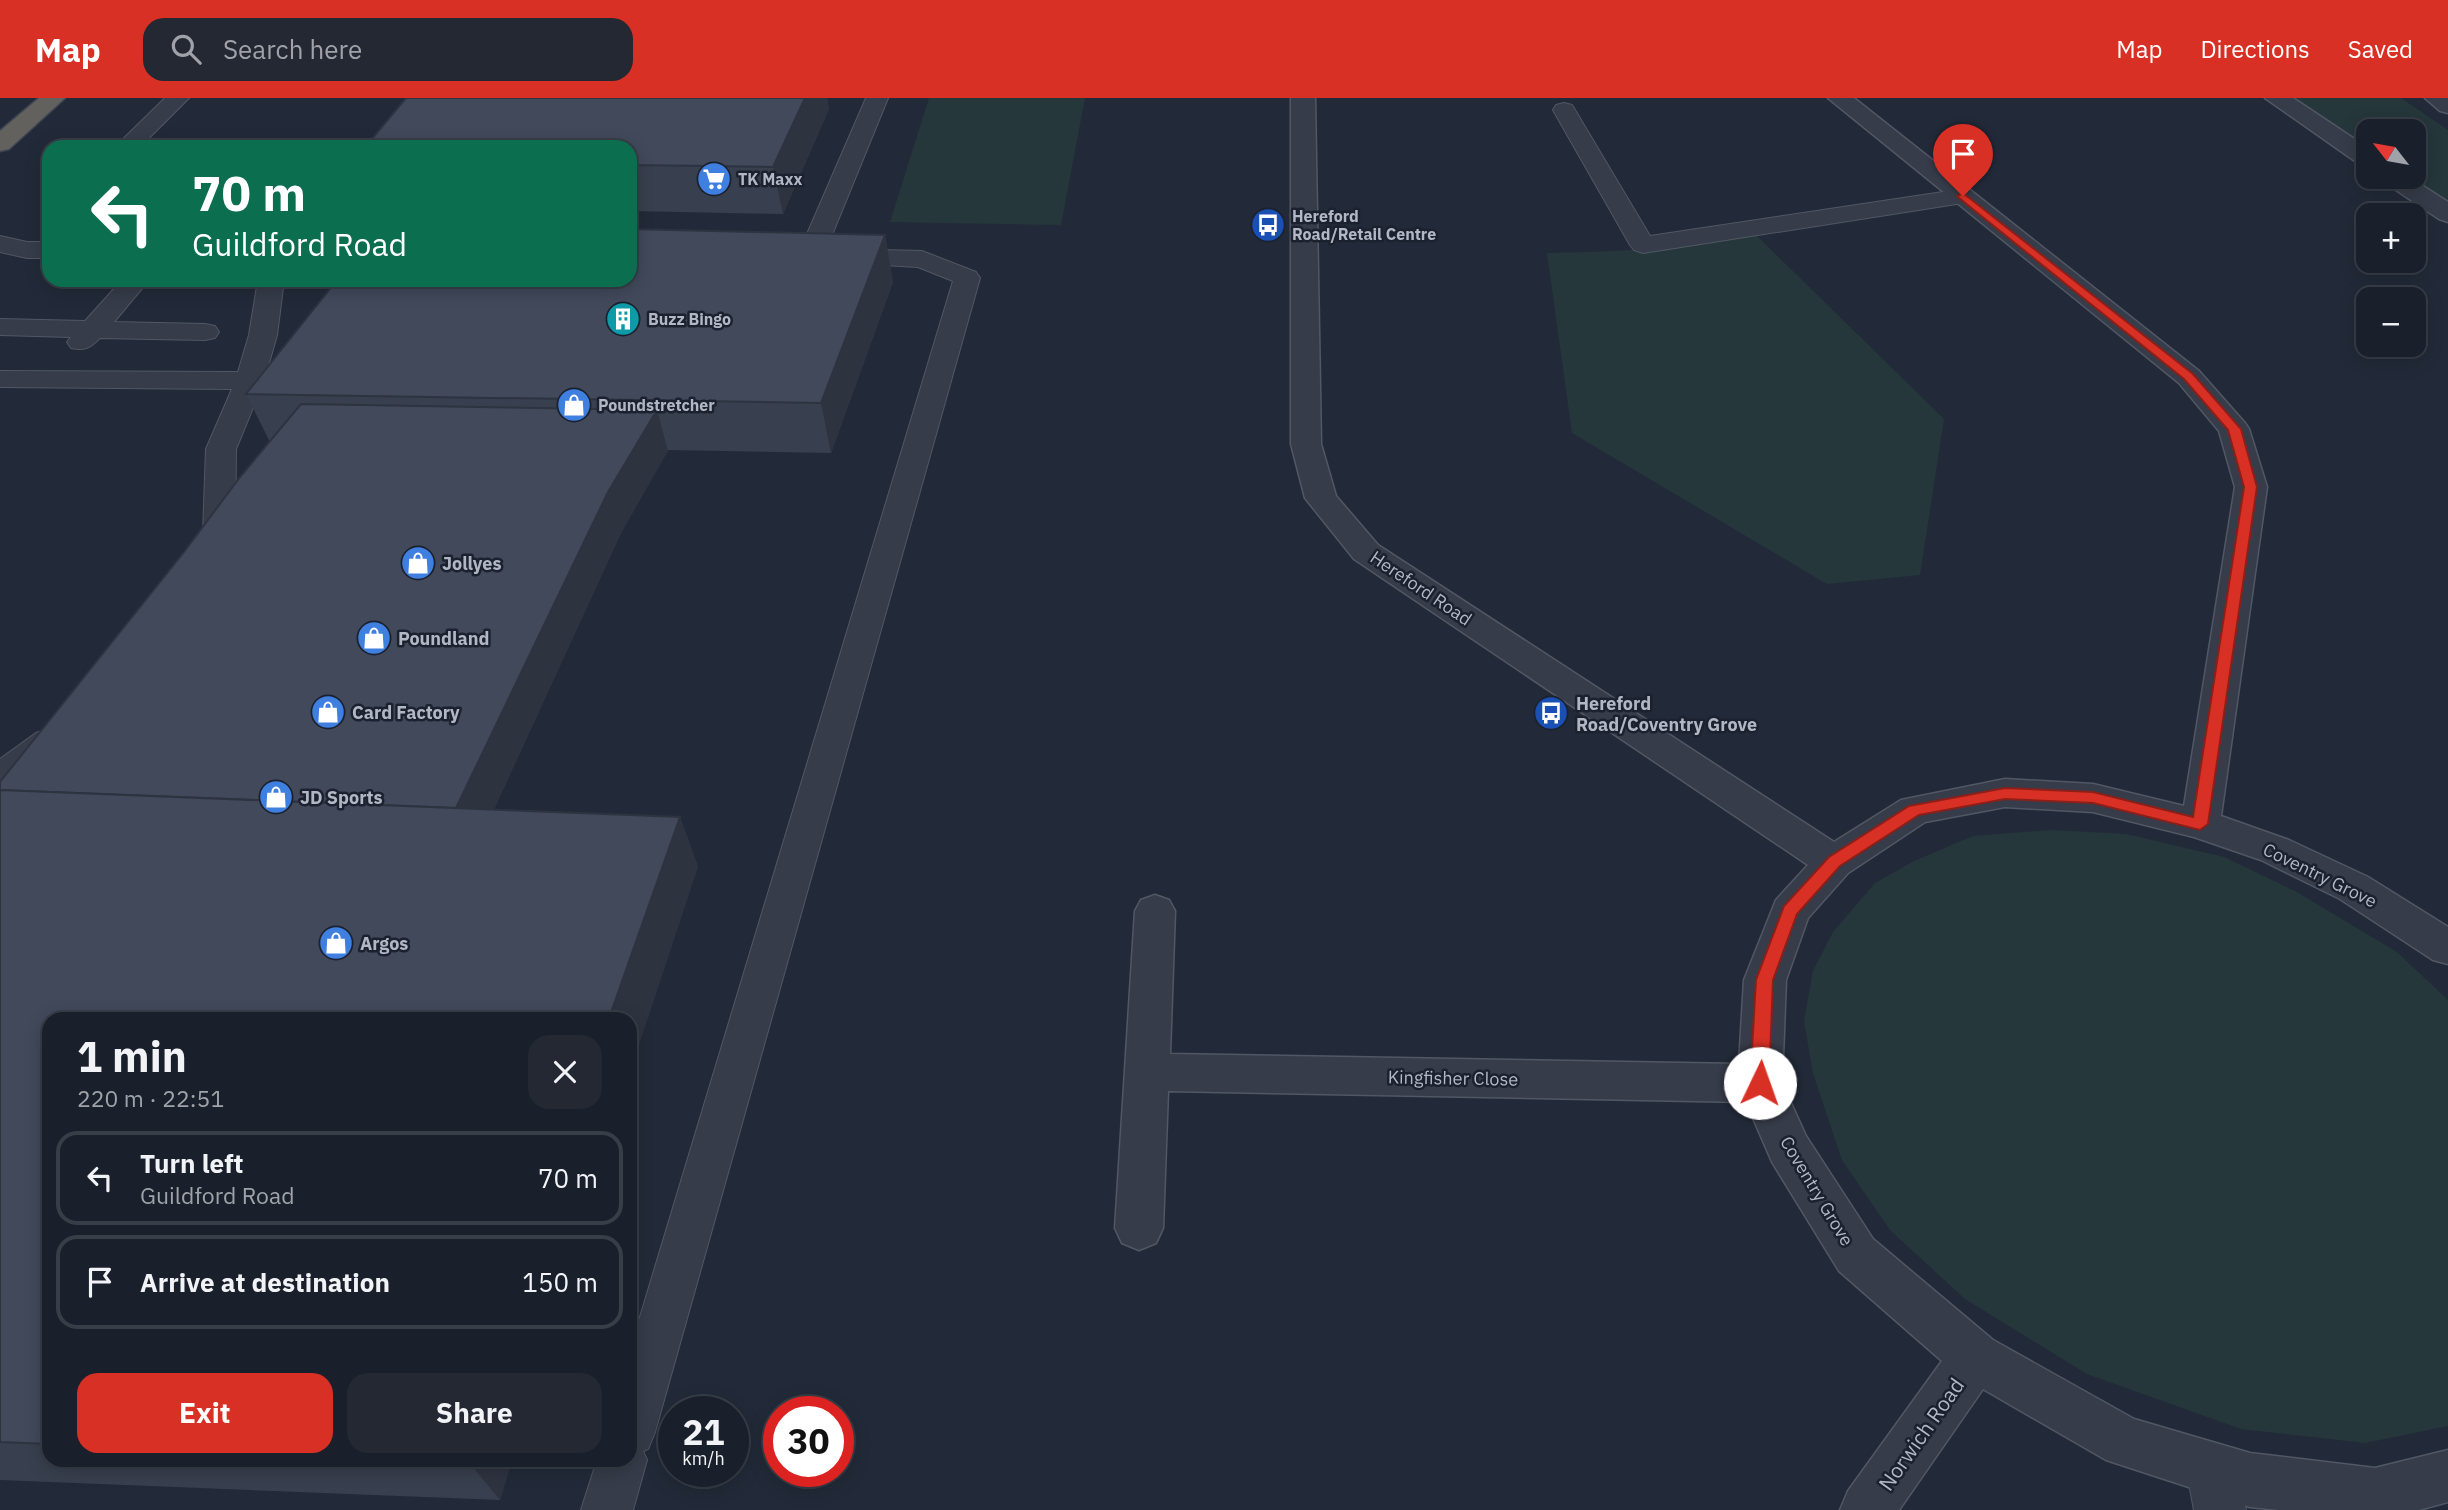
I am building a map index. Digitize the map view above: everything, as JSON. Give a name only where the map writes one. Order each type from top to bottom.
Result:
[{"type":"highway","points":[[0,144],[53,98]]},
{"type":"street","name":"Hereford Road","points":[[1303,98],[1306,444],[1321,498],[1366,552],[1835,862]]},
{"type":"street","points":[[1840,98],[2189,377],[2234,429],[2251,487],[2200,824]]},
{"type":"street","points":[[2277,98],[2356,151]]},
{"type":"street","points":[[2437,98],[2448,106]]},
{"type":"street","points":[[2411,189],[2448,214]]},
{"type":"street","name":"Coventry Grove","points":[[2448,948],[2354,888],[2275,850],[2200,824],[2093,797],[2005,793],[1915,810],[1835,862],[1790,911],[1765,980],[1760,1083],[1788,1148],[1856,1255],[1975,1357],[2124,1443],[2215,1489],[2250,1480],[2375,1494],[2448,1476]]},
{"type":"street","points":[[1139,1228],[1155,911]]},
{"type":"street","name":"Kingfisher Close","points":[[1147,1072],[1760,1083]]},
{"type":"street","name":"Norwich Road","points":[[1867,1510],[1975,1357]]},
{"type":"lane","points":[[134,140],[178,98]]},
{"type":"lane","points":[[637,1408],[967,278],[922,259],[796,257],[877,98]]},
{"type":"lane","points":[[1564,110],[1643,245],[1963,196]]},
{"type":"lane","points":[[1,244],[27,250],[42,250]]},
{"type":"lane","points":[[48,379],[130,287]]},
{"type":"lane","points":[[190,575],[219,534],[221,449],[250,381],[263,335],[270,287]]},
{"type":"lane","points":[[0,327],[205,332]]},
{"type":"lane","points":[[0,379],[250,381]]},
{"type":"lane","points":[[0,777],[68,729]]},
{"type":"lane","points":[[607,1510],[620,1467]]},
{"type":"shaded area","points":[[929,98],[1085,98],[1061,225],[890,222]]},
{"type":"shaded area","points":[[2294,98],[2401,98],[2448,130],[2448,202],[2426,187],[2426,119],[2356,119],[2356,140]]},
{"type":"shaded area","points":[[1756,235],[1944,419],[1920,575],[1827,584],[1572,433],[1547,253],[1652,248]]},
{"type":"shaded area","points":[[2052,830],[2126,834],[2224,857],[2295,891],[2397,952],[2448,1000],[2448,1426],[2365,1443],[2241,1429],[2087,1374],[1965,1299],[1890,1230],[1842,1160],[1813,1073],[1804,1021],[1813,971],[1833,932],[1875,883],[1914,861],[1973,836]]},
{"type":"building","points":[[406,98],[805,98],[773,167],[637,165],[637,140],[371,140]]},
{"type":"building","points":[[637,229],[885,235],[821,403],[246,394],[331,287],[637,287]]},
{"type":"building","points":[[301,404],[657,410],[608,492],[456,808],[0,790],[0,782],[184,552],[240,477]]},
{"type":"building","name":"Argos","points":[[0,790],[680,817],[611,1012],[42,1012],[42,1444],[0,1442]]},
{"type":"place","name":"TK Maxx","points":[[714,179]]},
{"type":"place","name":"Hereford Road/Retail Centre","points":[[1268,225]]},
{"type":"place","name":"Buzz Bingo","points":[[623,319]]},
{"type":"place","name":"Poundstretcher","points":[[574,405]]},
{"type":"place","name":"Jollyes","points":[[418,563]]},
{"type":"place","name":"Poundland","points":[[374,638]]},
{"type":"place","name":"Card Factory","points":[[328,712]]},
{"type":"place","name":"Hereford Road/Coventry Grove","points":[[1551,713]]},
{"type":"place","name":"JD Sports","points":[[276,797]]},
{"type":"place","name":"Argos","points":[[336,943]]},
{"type":"route","points":[[1760,1083],[1765,980],[1790,911],[1835,862],[1915,810],[2005,793],[2093,797],[2200,824],[2251,487],[2234,429],[2189,377],[1963,196]]}]
